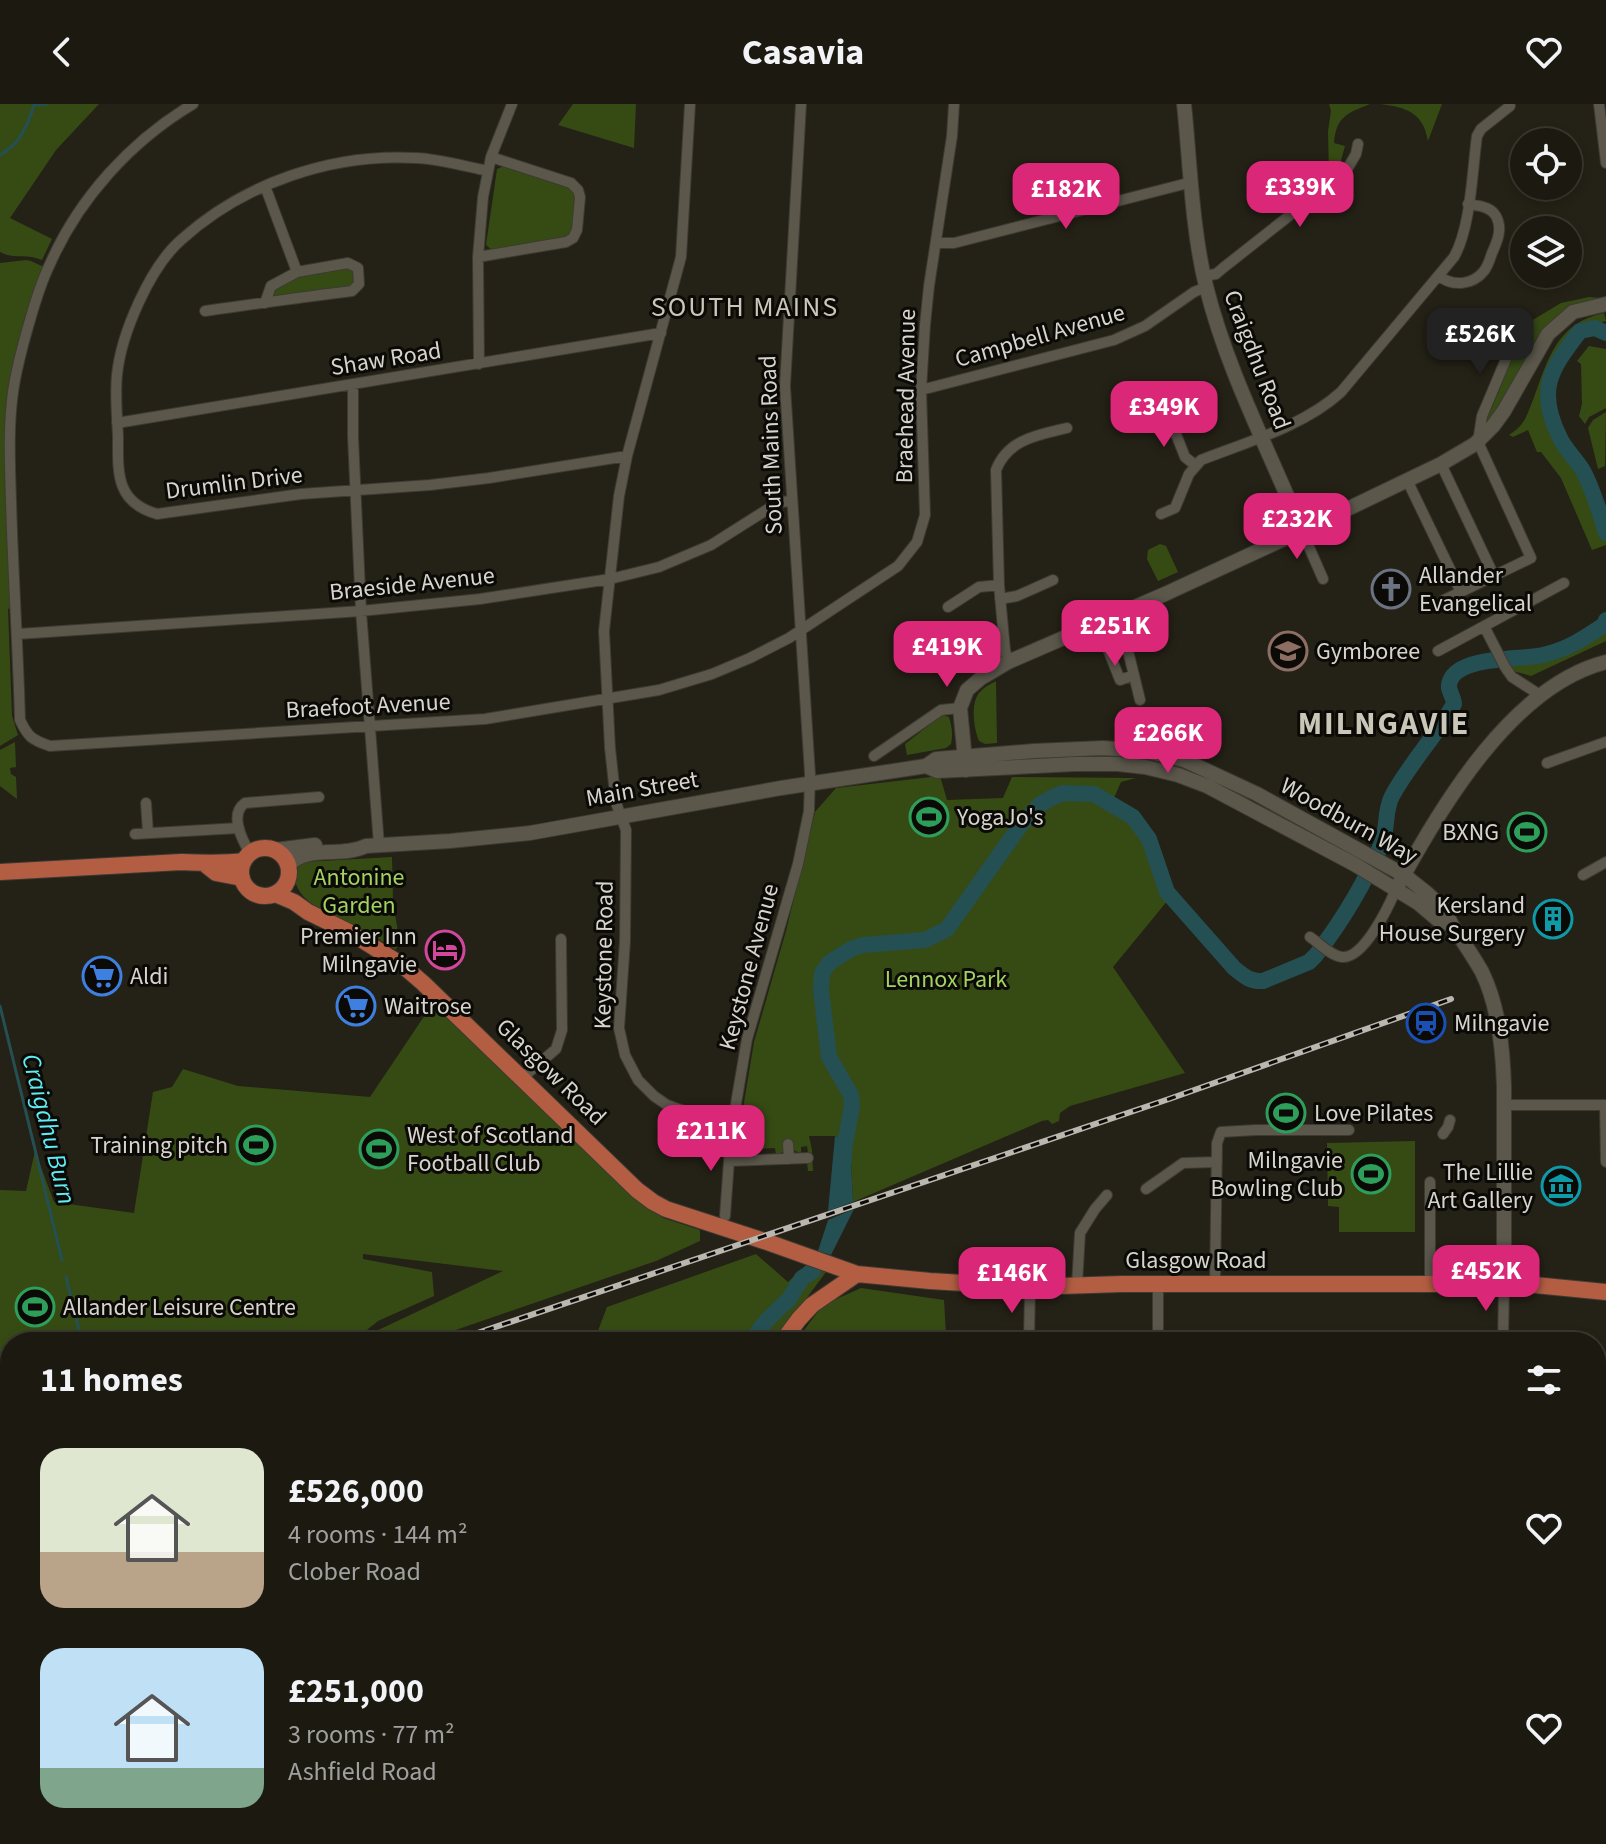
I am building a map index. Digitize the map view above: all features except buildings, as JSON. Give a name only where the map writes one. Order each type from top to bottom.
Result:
[{"type":"main road","name":"Craigdhu Road","points":[[1184,104],[1199,251],[1205,281],[1226,353],[1302,531]]},
{"type":"main road","points":[[965,763],[960,708],[973,683],[1008,662],[1302,531],[1441,464],[1478,442],[1504,411],[1548,334],[1573,312],[1606,304]]},
{"type":"main road","points":[[1396,889],[1453,794],[1499,735],[1540,695],[1571,675],[1606,662]]},
{"type":"main road","name":"Main Street","points":[[965,763],[1074,749],[1133,749],[1176,758],[1211,771]]},
{"type":"main road","name":"Main Street","points":[[275,850],[349,842],[372,845],[530,833],[926,766],[936,759],[965,763],[1118,764],[1161,770],[1207,786]]},
{"type":"main road","name":"Woodburn Way","points":[[1211,771],[1357,857],[1377,878],[1438,920],[1452,925]]},
{"type":"main road","name":"Woodburn Way","points":[[1207,786],[1357,857],[1385,864],[1404,875],[1444,909],[1482,973],[1499,1029],[1504,1087],[1504,1284]]},
{"type":"main road","name":"Main Street","points":[[288,865],[303,854],[355,851],[372,845]]},
{"type":"main road","points":[[0,872],[181,862],[206,865],[230,863],[247,857],[259,848],[275,850],[283,856],[289,877],[281,888],[263,896],[254,893],[242,878],[242,866],[247,857]]},
{"type":"main road","points":[[206,865],[216,873],[242,878]]},
{"type":"main road","name":"Glasgow Road","points":[[281,888],[308,912],[351,933],[402,965],[653,1202],[857,1274],[1030,1287],[1504,1284],[1561,1286],[1606,1292]]},
{"type":"main road","points":[[789,1332],[812,1305],[857,1274]]},
{"type":"street","name":"Braefoot Avenue","points":[[193,104],[142,140],[85,203],[50,264],[36,298],[23,346],[13,392],[10,443],[12,550],[20,720],[34,741],[50,746],[485,719],[659,690],[712,674],[750,658],[801,630]]},
{"type":"street","points":[[479,364],[479,226],[491,157],[512,104]]},
{"type":"street","name":"Keystone Road","points":[[690,104],[681,257],[627,456],[617,506],[604,631],[616,803],[626,830],[625,941],[619,1028],[625,1055],[638,1080],[654,1096],[667,1105],[732,1128]]},
{"type":"street","name":"South Mains Road","points":[[801,104],[785,386],[810,785]]},
{"type":"street","name":"Braehead Avenue","points":[[801,630],[898,566],[917,542],[925,515],[921,390],[929,286],[954,104]]},
{"type":"street","points":[[1599,104],[1606,163]]},
{"type":"street","points":[[1161,514],[1179,513],[1189,474],[1201,460],[1306,417],[1325,406],[1439,276],[1460,247],[1477,136],[1481,129],[1512,105]]},
{"type":"street","name":"Campbell Avenue","points":[[921,390],[1114,340],[1145,326],[1194,292],[1346,171],[1358,144]]},
{"type":"street","points":[[478,257],[566,242],[573,238],[577,230],[580,197],[571,183],[491,157]]},
{"type":"street","name":"Drumlin Drive","points":[[488,171],[418,158],[356,160],[303,171],[233,203],[182,239],[152,275],[134,315],[121,356],[116,391],[121,485],[136,505],[157,514],[301,494],[489,478],[627,456]]},
{"type":"street","points":[[936,243],[954,243],[1192,182]]},
{"type":"street","points":[[265,186],[297,272]]},
{"type":"street","points":[[1439,276],[1445,281],[1462,284],[1473,280],[1486,269],[1495,247],[1499,224],[1495,214],[1485,207],[1468,204]]},
{"type":"street","points":[[205,311],[265,303],[352,291],[359,284],[358,268],[348,263],[297,272],[271,286],[265,303]]},
{"type":"street","points":[[1442,601],[1531,558],[1478,442],[1482,416],[1491,392],[1522,326]]},
{"type":"street","name":"Shaw Road","points":[[117,423],[661,333]]},
{"type":"street","points":[[353,385],[361,611],[370,725],[372,845]]},
{"type":"street","points":[[1166,409],[1185,457],[1195,465]]},
{"type":"street","points":[[1008,662],[999,585],[997,465],[1024,439],[1067,428]]},
{"type":"street","points":[[1441,464],[1494,576]]},
{"type":"street","points":[[1407,480],[1461,592]]},
{"type":"street","name":"Braeside Avenue","points":[[18,634],[361,611],[480,599],[610,579],[659,567],[711,545],[779,502],[791,501]]},
{"type":"street","points":[[1302,531],[1323,579]]},
{"type":"street","points":[[1000,599],[1017,596],[1053,580]]},
{"type":"street","points":[[1438,651],[1564,583]]},
{"type":"street","points":[[948,607],[979,587],[999,585]]},
{"type":"street","points":[[1098,624],[1120,680],[1134,675]]},
{"type":"street","points":[[1484,626],[1512,677],[1540,695]]},
{"type":"street","points":[[1118,627],[1129,655],[1140,700]]},
{"type":"street","points":[[874,756],[941,710],[960,708]]},
{"type":"street","points":[[1547,763],[1606,742]]},
{"type":"street","name":"Keystone Avenue","points":[[725,1216],[732,1128],[747,1039],[798,864],[809,811],[810,785]]},
{"type":"street","points":[[247,857],[239,834],[240,806],[245,803],[319,797]]},
{"type":"street","points":[[146,803],[148,833]]},
{"type":"street","points":[[135,834],[239,828]]},
{"type":"street","points":[[1583,875],[1606,862]]},
{"type":"street","points":[[1310,937],[1336,955],[1351,956],[1364,945],[1386,912],[1396,889]]},
{"type":"street","points":[[522,1078],[556,1049],[562,1030],[561,939]]},
{"type":"street","points":[[1504,1105],[1606,1105],[1606,1162]]},
{"type":"street","points":[[1443,1134],[1450,1120]]},
{"type":"street","points":[[1215,1284],[1217,1143],[1221,1132],[1349,1130]]},
{"type":"street","points":[[788,1144],[789,1159]]},
{"type":"street","points":[[729,1161],[808,1158]]},
{"type":"street","points":[[1146,1189],[1183,1163],[1217,1162]]},
{"type":"street","points":[[1430,1182],[1430,1284]]},
{"type":"street","points":[[1077,1285],[1080,1233],[1107,1195]]},
{"type":"street","points":[[1158,1284],[1158,1332]]},
{"type":"street","points":[[1503,1332],[1504,1284]]},
{"type":"street","points":[[1029,1332],[1030,1287]]},
{"type":"green space","points":[[0,104],[99,104],[56,150],[10,218],[52,239],[42,260],[0,252]]},
{"type":"green space","points":[[573,104],[636,104],[634,148],[558,125]]},
{"type":"green space","points":[[1329,104],[1370,104],[1349,113],[1337,127],[1334,143],[1345,146],[1340,164],[1329,177],[1331,111]]},
{"type":"green space","points":[[1379,104],[1442,104],[1428,141],[1422,123],[1412,113]]},
{"type":"green space","points":[[504,166],[570,187],[576,198],[577,213],[566,238],[493,251],[486,245],[497,169]]},
{"type":"green space","points":[[26,260],[44,267],[10,388],[22,733],[15,717],[10,608],[12,716],[18,735],[0,746],[0,263]]},
{"type":"green space","points":[[347,266],[358,279],[348,288],[274,296],[272,293],[298,278]]},
{"type":"green space","points":[[1589,297],[1601,299],[1583,304],[1518,379],[1481,432],[1519,338],[1529,330],[1531,321],[1561,303]]},
{"type":"green space","points":[[1604,313],[1606,321],[1578,329],[1557,355],[1542,391],[1544,417],[1576,470],[1606,542],[1606,545],[1592,550],[1561,478],[1541,452],[1537,452],[1528,430],[1513,437],[1509,435],[1524,420],[1549,358],[1564,334],[1588,318]]},
{"type":"green space","points":[[1589,346],[1606,349],[1606,408],[1589,417],[1585,424],[1579,416],[1582,404],[1581,364],[1577,361]]},
{"type":"green space","points":[[1606,412],[1605,466],[1598,469],[1588,428],[1593,420]]},
{"type":"green space","points":[[1160,544],[1166,546],[1178,572],[1158,581],[1147,559],[1148,550]]},
{"type":"green space","points":[[1606,626],[1606,641],[1531,676],[1513,671],[1510,664],[1573,648]]},
{"type":"green space","points":[[996,681],[997,743],[985,744],[979,741],[974,704],[981,691]]},
{"type":"green space","points":[[942,715],[949,717],[951,744],[946,748],[907,755],[905,744]]},
{"type":"green space","points":[[15,742],[16,767],[10,768],[11,774],[16,777],[17,799],[0,786],[0,750]]},
{"type":"green space","name":"Lennox Park","points":[[940,776],[947,800],[1003,798],[1012,777],[1136,778],[1121,782],[1114,798],[1147,826],[1168,900],[1113,967],[1185,1073],[1070,1106],[1060,1113],[1059,1121],[1052,1124],[1048,1120],[1042,1121],[853,1202],[850,1142],[835,1136],[809,1136],[813,1171],[808,1171],[807,1162],[811,1161],[807,1146],[801,1147],[801,1153],[793,1148],[784,1148],[776,1155],[775,1148],[756,1149],[755,1154],[739,1154],[736,1149],[754,1042],[786,931],[815,812],[836,788]]},
{"type":"green space","name":"Antonine Garden","points":[[392,857],[393,902],[399,938],[396,950],[314,905],[296,884],[297,868],[303,862]]},
{"type":"green space","name":"West of Scotland Football Club","points":[[433,1003],[641,1202],[663,1218],[700,1230],[700,1241],[656,1261],[450,1332],[374,1332],[503,1271],[363,1254],[363,1259],[432,1272],[434,1296],[378,1321],[364,1332],[0,1332],[0,1190],[26,1191],[35,1151],[54,1202],[134,1213],[153,1092],[172,1087],[183,1069],[238,1086],[370,1097]]},
{"type":"green space","name":"Milngavie Bowling Club","points":[[1415,1141],[1415,1232],[1339,1232],[1339,1207],[1328,1206],[1327,1143]]},
{"type":"green space","points":[[756,1254],[788,1282],[806,1265],[826,1272],[781,1332],[598,1332],[607,1307]]},
{"type":"green space","points":[[861,1288],[944,1300],[946,1332],[803,1332],[823,1305]]},
{"type":"water","points":[[835,1136],[850,1142],[853,1202],[828,1211]]},
{"type":"water","points":[[854,1209],[831,1255],[818,1251],[828,1220]]},
{"type":"waterway","name":"Craigdhu Burn","points":[[0,155],[22,133],[34,105],[47,104]]},
{"type":"waterway","points":[[1606,333],[1595,328],[1580,331],[1554,369],[1548,393],[1553,421],[1562,442],[1586,476],[1606,533]]},
{"type":"waterway","points":[[844,1161],[851,1095],[829,1057],[821,990],[822,973],[830,962],[851,949],[863,945],[925,940],[947,929],[1020,826],[1039,805],[1063,793],[1094,794],[1133,817],[1149,839],[1167,892],[1234,968],[1244,976],[1263,981],[1309,962],[1344,915],[1382,843],[1392,796],[1454,704],[1449,684],[1456,673],[1478,663],[1560,650],[1604,625],[1606,620]]},
{"type":"waterway","name":"Craigdhu Burn","points":[[0,1006],[62,1260]]},
{"type":"waterway","points":[[758,1332],[789,1299],[802,1278],[813,1271]]},
{"type":"waterway","name":"Craigdhu Burn","points":[[66,1277],[80,1332]]},
{"type":"railway","points":[[481,1332],[1169,1099],[1451,999]]},
{"type":"place","name":"Allander Evangelical","points":[[1391,589]]},
{"type":"place","name":"Gymboree","points":[[1288,651]]},
{"type":"place","name":"YogaJo's","points":[[929,817]]},
{"type":"place","name":"BXNG","points":[[1527,832]]},
{"type":"place","name":"Kersland House Surgery","points":[[1553,919]]},
{"type":"place","name":"Premier Inn Milngavie","points":[[445,950]]},
{"type":"place","name":"Aldi","points":[[102,976]]},
{"type":"place","name":"Waitrose","points":[[356,1006]]},
{"type":"place","name":"Milngavie","points":[[1426,1023]]},
{"type":"place","name":"Love Pilates","points":[[1286,1113]]},
{"type":"place","name":"Training pitch","points":[[256,1145]]},
{"type":"place","name":"West of Scotland Football Club","points":[[379,1149]]},
{"type":"place","name":"Milngavie Bowling Club","points":[[1371,1174]]},
{"type":"place","name":"The Lillie Art Gallery","points":[[1561,1186]]},
{"type":"place","name":"Allander Leisure Centre","points":[[35,1307]]},
{"type":"district","name":"SOUTH MAINS","points":[[745,307]]},
{"type":"district","name":"MILNGAVIE","points":[[1384,724]]}]
